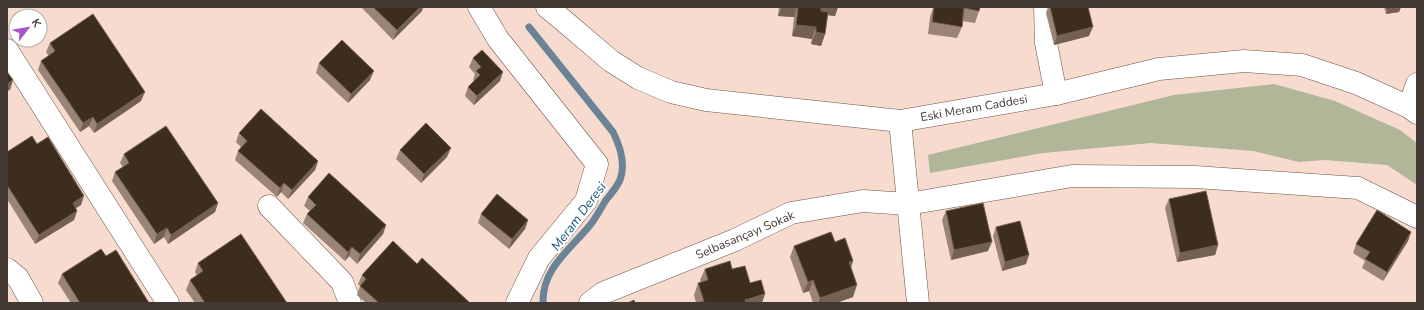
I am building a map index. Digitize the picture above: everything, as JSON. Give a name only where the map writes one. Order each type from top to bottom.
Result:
[{"type":"street","points":[[480,7],[498,39],[597,164],[586,201],[539,258],[517,303]]},
{"type":"street","name":"Eski Meram Caddesi","points":[[547,7],[611,61],[638,78],[671,92],[706,100],[900,121],[1056,94],[1159,69],[1244,61],[1302,65],[1356,83],[1413,110]]},
{"type":"street","points":[[1046,7],[1046,43],[1056,94]]},
{"type":"street","points":[[7,50],[168,303]]},
{"type":"street","points":[[1413,110],[1417,84]]},
{"type":"street","points":[[900,121],[918,303]]},
{"type":"street","name":"Selbasançayı Sokak","points":[[590,303],[603,293],[735,240],[791,213],[863,201],[908,204],[1072,176],[1195,177],[1358,188],[1417,217]]},
{"type":"street","points":[[269,206],[342,282],[350,303]]},
{"type":"street","points":[[7,269],[18,278],[32,303]]},
{"type":"green space","points":[[1274,84],[1335,101],[1400,130],[1417,143],[1417,185],[1387,165],[1325,160],[1299,162],[1253,151],[1151,143],[1043,153],[930,173],[928,155],[1174,95]]},
{"type":"building","points":[[373,7],[420,7],[397,30]]},
{"type":"building","points":[[798,7],[821,7],[821,11],[828,12],[825,34],[816,32],[816,27],[796,25]]},
{"type":"building","points":[[934,7],[980,7],[979,11],[964,8],[962,27],[932,22]]},
{"type":"building","points":[[1050,7],[1088,7],[1093,27],[1057,36]]},
{"type":"building","points":[[1387,7],[1400,7],[1387,9]]},
{"type":"building","points":[[93,14],[145,92],[97,124],[93,117],[83,123],[41,61],[55,51],[50,43]]},
{"type":"building","points":[[342,40],[374,71],[351,94],[319,63]]},
{"type":"building","points":[[482,50],[503,72],[477,96],[468,87],[480,75],[476,71],[481,67],[473,58]]},
{"type":"building","points":[[7,72],[13,80],[7,84]]},
{"type":"building","points":[[261,109],[318,161],[292,190],[284,183],[280,188],[238,151],[247,141],[239,133]]},
{"type":"building","points":[[426,123],[451,148],[424,174],[400,150]]},
{"type":"building","points":[[166,126],[218,203],[171,235],[167,228],[157,234],[115,172],[129,163],[124,154]]},
{"type":"building","points":[[32,136],[37,144],[48,137],[84,196],[73,203],[77,211],[39,235],[7,185],[7,152]]},
{"type":"building","points":[[329,173],[386,225],[360,254],[352,247],[348,252],[307,214],[316,205],[308,197]]},
{"type":"building","points":[[1206,191],[1218,245],[1180,253],[1169,199]]},
{"type":"building","points":[[497,194],[528,220],[512,239],[481,214]]},
{"type":"building","points":[[983,203],[992,242],[954,250],[946,211]]},
{"type":"building","points":[[1377,210],[1411,232],[1387,272],[1365,259],[1370,252],[1356,244]]},
{"type":"building","points":[[1020,221],[1029,255],[1005,262],[996,227]]},
{"type":"building","points":[[831,232],[835,242],[845,238],[853,261],[849,262],[857,285],[820,298],[813,280],[808,282],[794,246]]},
{"type":"building","points":[[241,234],[287,303],[205,303],[190,280],[203,271],[198,263]]},
{"type":"building","points":[[393,241],[417,264],[422,258],[470,303],[379,303],[360,286],[366,279],[362,275]]},
{"type":"building","points":[[101,249],[106,256],[116,250],[149,303],[80,303],[62,274]]},
{"type":"building","points":[[730,261],[732,269],[745,266],[750,283],[761,280],[765,294],[745,300],[746,303],[698,303],[704,301],[698,283],[708,280],[705,269]]},
{"type":"building","points":[[634,300],[635,303],[628,303]]},
{"type":"waterway","name":"Meram Deresi","points":[[529,27],[613,132],[620,149],[622,161],[622,174],[614,190],[591,224],[552,269],[547,279],[543,303]]}]
